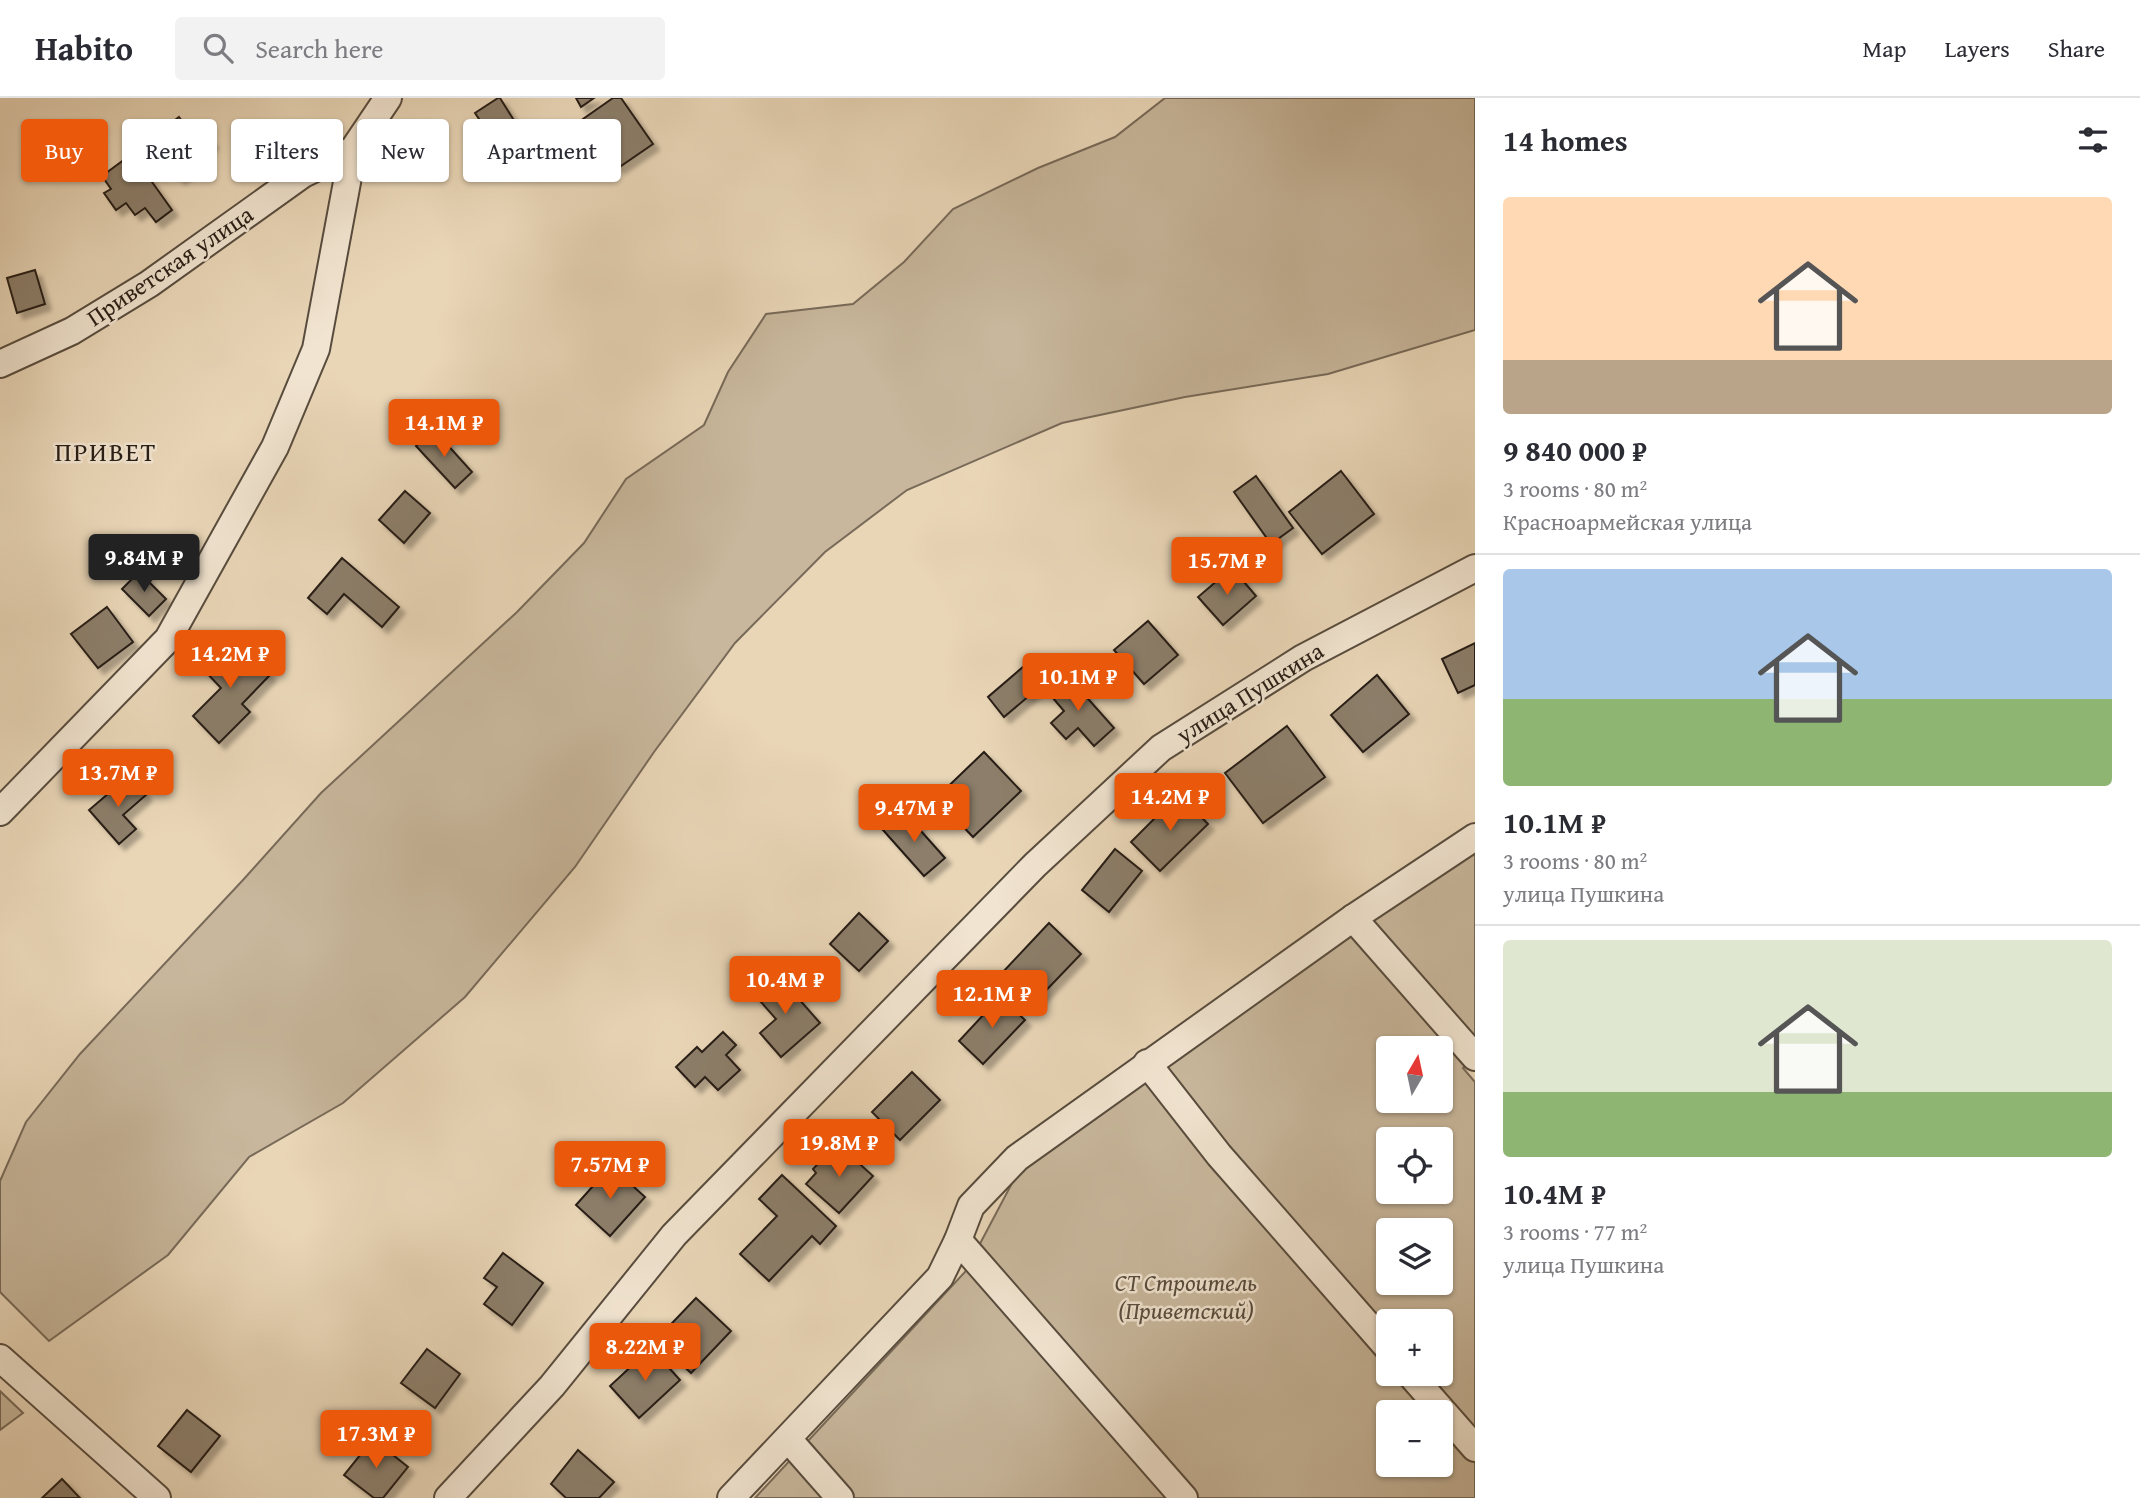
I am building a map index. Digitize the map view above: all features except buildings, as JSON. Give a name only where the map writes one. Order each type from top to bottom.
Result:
[{"type":"street","points":[[0,812],[168,639],[275,447],[316,349],[353,150],[388,98]]},
{"type":"street","name":"Приветская улица","points":[[0,364],[72,331],[149,284],[303,174],[353,150]]},
{"type":"street","name":"улица Пушкина","points":[[448,1498],[552,1386],[683,1225],[1035,865],[1161,748],[1303,658],[1475,568]]},
{"type":"street","points":[[731,1498],[940,1277],[971,1206],[1017,1158],[1353,918],[1475,837]]},
{"type":"street","points":[[1353,918],[1475,1057]]},
{"type":"street","points":[[1147,1063],[1219,1155],[1376,1334]]},
{"type":"street","points":[[958,1240],[1184,1498]]},
{"type":"street","points":[[0,1358],[157,1498]]},
{"type":"street","points":[[1421,1386],[1475,1448]]},
{"type":"street","points":[[788,1439],[840,1498]]},
{"type":"green space","points":[[1165,98],[1475,98],[1475,330],[1328,374],[1185,397],[1062,423],[907,490],[825,552],[735,643],[654,752],[575,867],[465,997],[343,1103],[249,1157],[168,1255],[49,1341],[0,1292],[0,1181],[26,1122],[80,1054],[321,793],[517,612],[584,543],[626,479],[704,425],[728,372],[766,314],[853,304],[904,262],[953,209],[1038,168],[1115,137]]},
{"type":"green space","name":"СТ Строитель (Приветский)","points":[[1475,853],[1475,1058],[1463,1068],[1475,1082],[1475,1498],[755,1498],[965,1272],[1020,1168],[1350,936]]},
{"type":"green space","points":[[0,1391],[23,1413],[0,1430]]},
{"type":"district","name":"ПРИВЕТ","points":[[106,452]]}]
